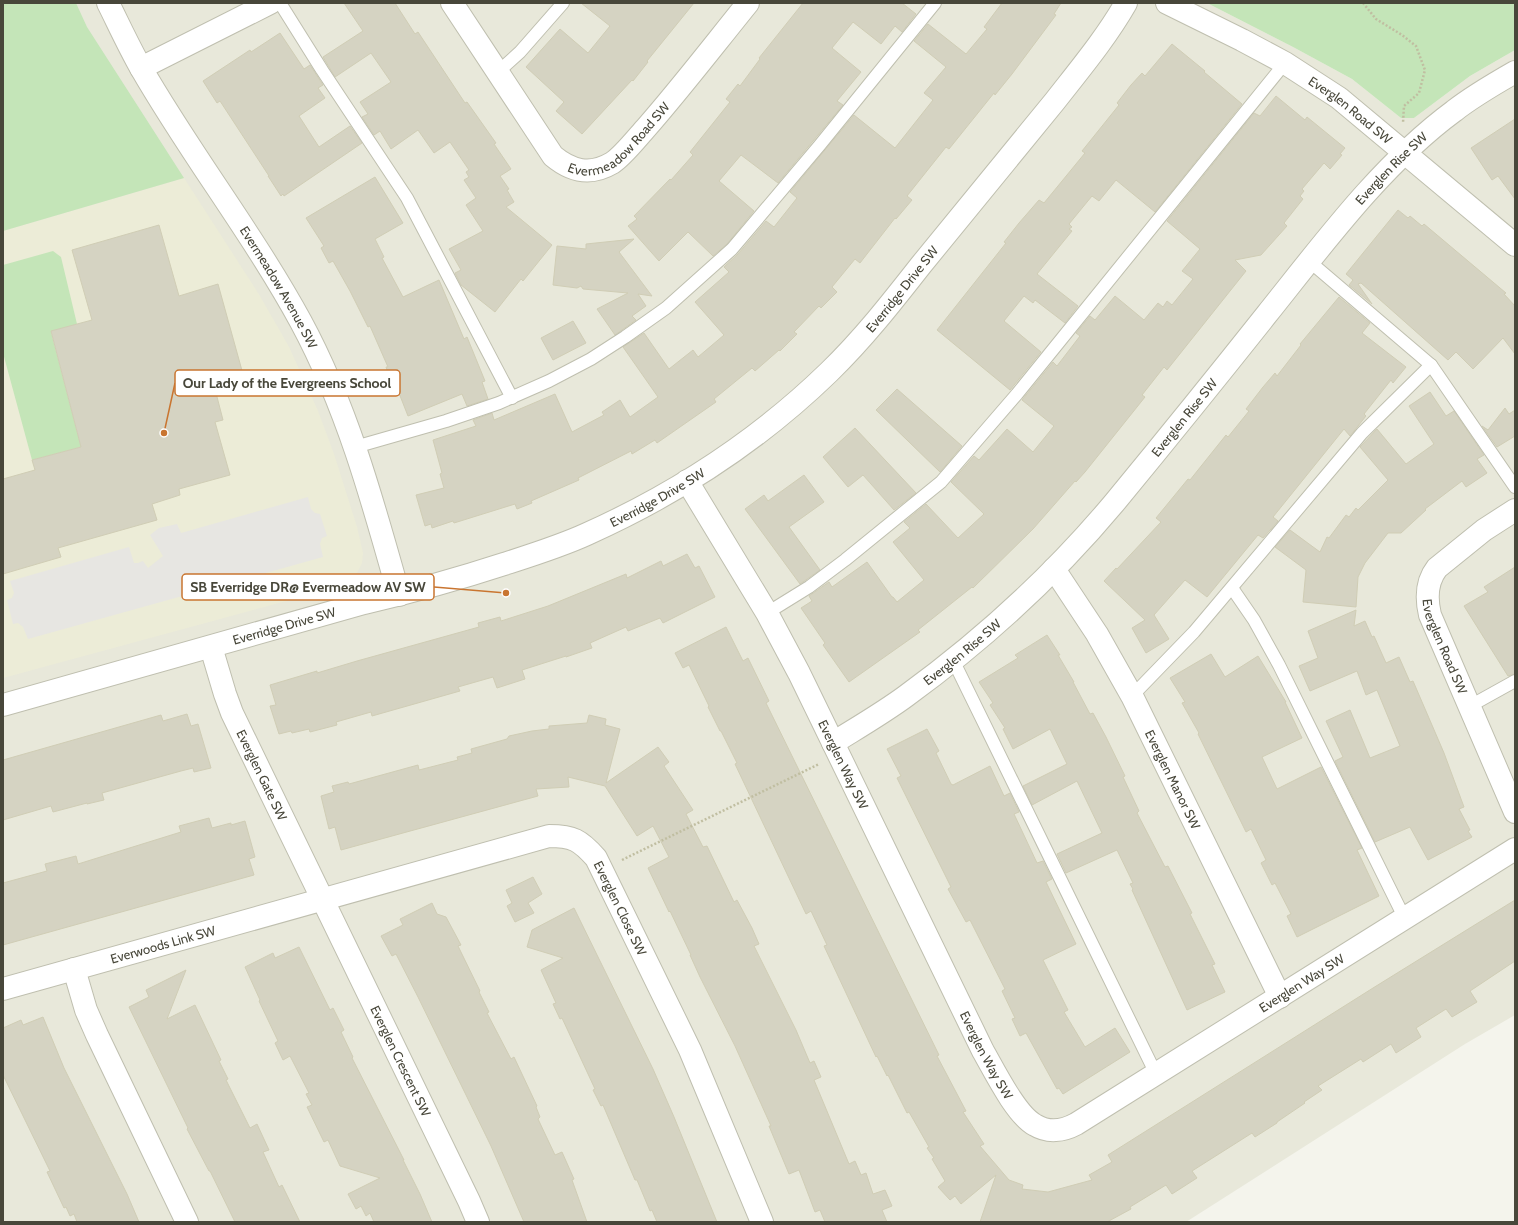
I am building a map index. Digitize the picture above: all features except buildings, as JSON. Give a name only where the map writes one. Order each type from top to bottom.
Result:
[{"type":"street","name":"Evermeadow Avenue SW","points":[[108,3],[141,68],[262,256],[298,318],[321,364],[355,447],[399,595]]},
{"type":"street","points":[[141,68],[270,3]]},
{"type":"street","name":"Evermeadow Road SW","points":[[452,3],[553,156],[563,164],[575,169],[588,171],[602,168],[613,163],[636,140],[748,3]]},
{"type":"street","name":"Everridge Drive SW","points":[[3,705],[364,603],[478,573],[530,556],[586,535],[639,509],[727,456],[782,414],[829,372],[865,334],[1056,101],[1118,17],[1126,3]]},
{"type":"street","name":"Everglen Road SW","points":[[1168,3],[1285,63],[1339,98],[1515,245]]},
{"type":"street","name":"Everglen Rise SW","points":[[836,749],[953,660],[1011,610],[1054,569],[1113,504],[1371,188],[1405,153],[1452,112],[1486,88],[1515,72]]},
{"type":"street","name":"Everglen Way SW","points":[[687,481],[767,614],[799,673],[983,1051],[1014,1103],[1026,1118],[1034,1125],[1054,1131],[1066,1129],[1076,1124],[1280,997],[1404,917],[1515,849]]},
{"type":"street","name":"Everglen Road SW","points":[[1515,510],[1484,530],[1437,568],[1432,574],[1427,592],[1427,602],[1430,615],[1515,812]]},
{"type":"street","name":"Everglen Manor SW","points":[[1054,569],[1096,634],[1132,696],[1280,997]]},
{"type":"street","name":"Everglen Gate SW","points":[[211,647],[232,713],[323,900]]},
{"type":"street","name":"Everglen Close SW","points":[[323,900],[549,836],[571,837],[583,844],[596,858],[690,1050],[762,1222]]},
{"type":"street","name":"Everwoods Link SW","points":[[3,989],[323,900]]},
{"type":"street","name":"Everglen Crescent SW","points":[[323,900],[456,1173],[478,1222]]},
{"type":"street","points":[[74,969],[86,1010],[97,1035],[187,1222]]},
{"type":"lane","points":[[280,3],[322,70],[407,198],[512,398]]},
{"type":"lane","points":[[498,72],[520,52],[563,3]]},
{"type":"lane","points":[[355,447],[500,404],[549,381],[590,359],[625,337],[666,308],[732,249],[819,146],[935,3]]},
{"type":"lane","points":[[767,614],[809,587],[845,560],[941,482],[1017,394],[1285,63]]},
{"type":"lane","points":[[1310,261],[1431,365],[1515,487]]},
{"type":"lane","points":[[1132,696],[1194,632],[1362,433],[1431,365]]},
{"type":"lane","points":[[1232,588],[1254,620],[1280,665],[1404,917]]},
{"type":"lane","points":[[953,660],[1156,1074]]},
{"type":"lane","points":[[1470,706],[1515,680]]},
{"type":"path","points":[[1363,3],[1376,20],[1402,35],[1416,46],[1425,70],[1419,92],[1404,106],[1403,122],[1405,153]]},
{"type":"path","points":[[601,870],[836,749]]},
{"type":"shaded area","points":[[3,3],[1207,3],[1352,79],[1401,118],[1414,118],[1470,76],[1515,50],[1515,1015],[1465,1044],[1186,1222],[3,1222]]},
{"type":"shaded area","points":[[184,178],[260,296],[289,347],[318,411],[334,454],[357,527],[363,553],[362,563],[357,573],[350,580],[338,587],[3,678],[3,231]]},
{"type":"shaded area","points":[[308,497],[311,509],[315,513],[320,514],[327,536],[322,538],[320,544],[323,557],[28,639],[23,627],[18,623],[13,624],[7,600],[12,598],[14,593],[10,581],[129,547],[134,563],[143,561],[148,568],[163,556],[150,535],[159,528],[177,524],[181,533]]},
{"type":"green space","points":[[3,3],[76,3],[87,27],[184,178],[3,231]]},
{"type":"green space","points":[[1207,3],[1515,3],[1515,50],[1470,76],[1414,118],[1401,118],[1352,79]]},
{"type":"green space","points":[[53,251],[61,257],[77,324],[51,332],[81,447],[32,460],[3,353],[3,265]]},
{"type":"place","name":"Our Lady of the Evergreens School","points":[[164,433]]},
{"type":"place","name":"SB Everridge DR@ Evermeadow AV SW","points":[[506,593]]}]
